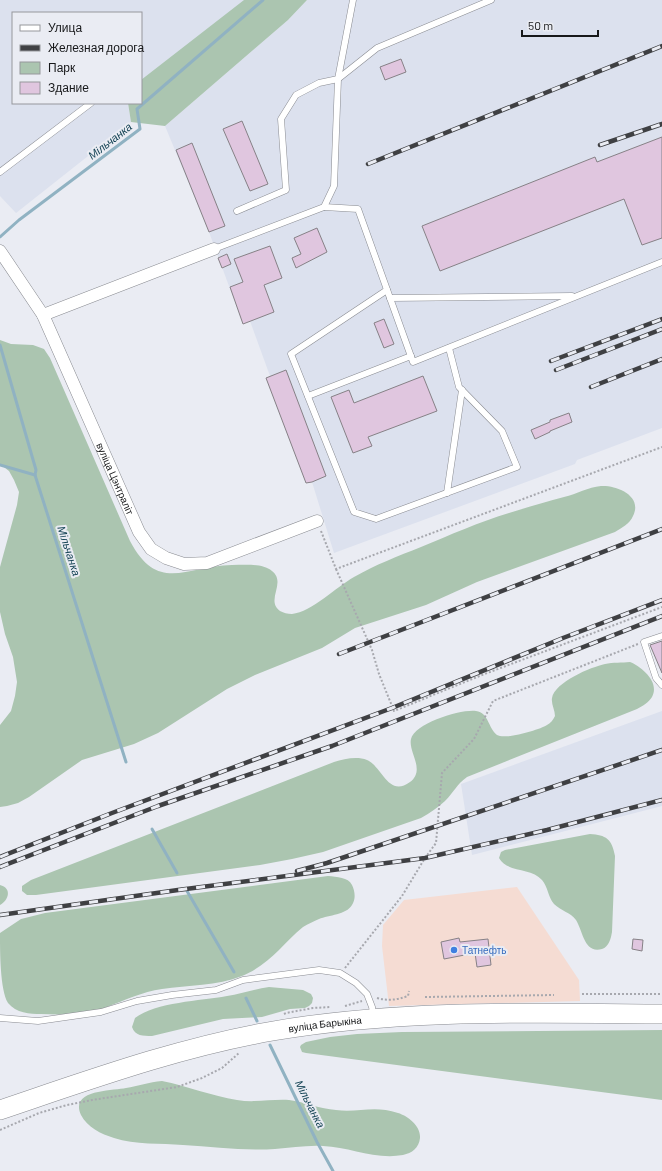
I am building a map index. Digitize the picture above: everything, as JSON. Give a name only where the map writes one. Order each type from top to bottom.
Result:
[{"type":"main road","name":"вуліца Барыкіна","points":[[0,1110],[135,1066],[252,1034],[374,1019],[448,1015],[662,1014]]},
{"type":"street","points":[[43,315],[214,249]]},
{"type":"street","name":"вуліца Цэнтраліт","points":[[3,256],[43,315],[139,532],[151,549],[166,558],[184,564],[207,563],[316,521]]},
{"type":"lane","points":[[324,207],[334,186],[338,79],[353,0]]},
{"type":"lane","points":[[237,210],[286,190],[281,119],[296,95],[319,83],[338,79],[377,48],[491,0]]},
{"type":"lane","points":[[0,172],[90,104]]},
{"type":"lane","points":[[214,249],[324,207],[358,209],[413,362],[662,262]]},
{"type":"lane","points":[[387,290],[291,354],[354,512],[376,519],[517,467],[502,431],[459,386],[449,348]]},
{"type":"lane","points":[[390,298],[577,296]]},
{"type":"lane","points":[[308,396],[411,356]]},
{"type":"lane","points":[[447,493],[462,390]]},
{"type":"lane","points":[[662,636],[644,642],[656,678],[662,685]]},
{"type":"lane","points":[[0,1018],[38,1021],[101,1012],[151,998],[216,990],[243,980],[319,970],[340,973],[356,983],[369,997],[374,1019]]},
{"type":"path","points":[[336,569],[662,447]]},
{"type":"path","points":[[316,521],[372,650],[379,674],[394,711],[482,675],[662,607]]},
{"type":"path","points":[[340,973],[402,896],[424,858],[436,843],[442,773],[474,738],[493,701],[644,642]]},
{"type":"path","points":[[340,1006],[369,997],[389,1000],[400,999],[408,996],[409,991]]},
{"type":"path","points":[[582,994],[662,994]]},
{"type":"path","points":[[425,997],[554,995]]},
{"type":"path","points":[[369,997],[379,998]]},
{"type":"path","points":[[280,1017],[286,1012],[335,1007]]},
{"type":"path","points":[[0,1130],[38,1113],[67,1105],[178,1088],[222,1068],[242,1050]]},
{"type":"shaded area","points":[[0,0],[246,0],[142,80],[142,12],[12,12],[12,104],[128,104],[131,122],[16,213],[0,196]]},
{"type":"shaded area","points":[[307,0],[662,0],[662,428],[577,460],[575,464],[334,553],[312,482],[306,483],[266,378],[270,376],[250,321],[243,324],[209,232],[165,126],[288,20]]},
{"type":"shaded area","points":[[662,711],[662,806],[472,855],[461,784]]},
{"type":"shaded area","points":[[517,887],[579,980],[580,1001],[389,1006],[382,946],[383,925],[404,900]]},
{"type":"green space","points":[[244,0],[307,0],[288,20],[165,126],[131,122],[128,104],[142,104],[142,79]]},
{"type":"green space","points":[[0,340],[11,344],[33,345],[44,349],[50,358],[130,541],[141,557],[151,567],[162,572],[174,573],[232,565],[253,565],[268,568],[276,576],[276,607],[280,611],[286,613],[292,614],[308,609],[347,581],[395,557],[487,520],[592,488],[607,486],[621,490],[631,497],[635,509],[630,521],[615,532],[477,582],[426,605],[355,628],[322,648],[255,675],[227,689],[158,733],[134,744],[82,760],[29,797],[18,803],[0,807],[0,725],[11,711],[17,682],[13,657],[5,634],[0,612],[0,567],[17,505],[19,492],[9,471],[0,464]]},
{"type":"green space","points":[[630,662],[640,667],[644,671],[654,686],[652,697],[646,704],[637,709],[467,777],[445,801],[421,818],[323,852],[260,865],[36,895],[27,895],[22,891],[22,886],[31,880],[334,762],[355,758],[367,760],[377,768],[391,784],[402,786],[410,782],[415,777],[417,767],[412,750],[411,739],[414,733],[429,723],[439,718],[460,712],[476,711],[484,715],[497,735],[507,736],[530,732],[547,725],[553,720],[555,716],[552,698],[555,692],[566,681],[583,672],[605,664]]},
{"type":"green space","points":[[590,834],[600,835],[607,839],[614,850],[615,856],[612,934],[609,942],[604,948],[596,950],[588,945],[574,917],[554,904],[542,880],[532,873],[508,866],[499,858],[501,852],[505,850]]},
{"type":"green space","points":[[328,876],[338,877],[350,882],[355,898],[352,905],[342,913],[319,919],[303,927],[275,954],[252,971],[242,976],[223,982],[155,990],[134,996],[99,1010],[74,1014],[37,1014],[23,1012],[11,1006],[5,997],[1,970],[0,933],[21,919],[45,913]]},
{"type":"green space","points":[[0,885],[8,891],[8,894],[3,903],[0,905]]},
{"type":"green space","points":[[269,987],[303,990],[311,994],[313,998],[312,1003],[305,1008],[290,1009],[262,1017],[223,1019],[152,1036],[137,1034],[132,1027],[135,1018],[166,1005],[232,995]]},
{"type":"green space","points":[[662,1030],[662,1100],[306,1053],[302,1052],[300,1047],[306,1042],[330,1037],[357,1034],[402,1032]]},
{"type":"green space","points":[[162,1081],[237,1100],[289,1100],[344,1111],[374,1109],[389,1111],[402,1114],[410,1119],[418,1129],[420,1138],[417,1147],[414,1150],[403,1155],[393,1156],[373,1155],[323,1146],[252,1150],[175,1144],[139,1143],[114,1138],[95,1130],[81,1115],[79,1106],[81,1100],[94,1093]]},
{"type":"building","points":[[401,59],[406,72],[385,80],[380,67]]},
{"type":"building","points":[[242,121],[268,184],[250,191],[223,129]]},
{"type":"building","points":[[662,137],[662,238],[642,245],[624,199],[440,271],[422,226],[595,157],[597,162]]},
{"type":"building","points":[[192,143],[225,226],[209,232],[176,150]]},
{"type":"building","points":[[317,228],[327,252],[296,268],[292,258],[301,254],[294,238]]},
{"type":"building","points":[[270,246],[282,278],[264,285],[274,312],[243,324],[230,287],[243,282],[234,259]]},
{"type":"building","points":[[227,254],[231,264],[222,268],[218,258]]},
{"type":"building","points":[[384,319],[394,344],[384,348],[374,323]]},
{"type":"building","points":[[286,370],[326,476],[312,482],[306,483],[266,378]]},
{"type":"building","points":[[423,376],[437,411],[368,437],[372,446],[353,453],[331,397],[349,390],[354,403]]},
{"type":"building","points":[[569,413],[572,422],[535,439],[531,430],[550,422],[550,420]]},
{"type":"building","points":[[662,641],[662,673],[650,645]]},
{"type":"building","points":[[459,938],[460,942],[488,939],[491,965],[477,967],[475,953],[444,959],[441,942]]},
{"type":"building","points":[[633,939],[643,940],[642,951],[632,949]]},
{"type":"waterway","name":"Мільчанка","points":[[0,237],[19,220],[140,129],[137,109],[263,0]]},
{"type":"waterway","name":"Мільчанка","points":[[0,345],[36,470],[35,475],[126,762]]},
{"type":"waterway","points":[[0,465],[35,475]]},
{"type":"waterway","name":"Мільчанка","points":[[152,829],[177,873]]},
{"type":"waterway","name":"Мільчанка","points":[[187,891],[234,972]]},
{"type":"waterway","name":"Мільчанка","points":[[246,998],[257,1021]]},
{"type":"waterway","name":"Мільчанка","points":[[270,1045],[317,1142],[333,1171]]},
{"type":"railway","points":[[368,164],[662,46]]},
{"type":"railway","points":[[600,145],[662,124]]},
{"type":"railway","points":[[551,361],[662,319]]},
{"type":"railway","points":[[556,370],[662,329]]},
{"type":"railway","points":[[591,387],[662,359]]},
{"type":"railway","points":[[339,654],[662,529]]},
{"type":"railway","points":[[0,857],[112,813],[392,708],[563,638],[662,600]]},
{"type":"railway","points":[[0,867],[158,806],[332,746],[662,616]]},
{"type":"railway","points":[[297,871],[327,863],[662,750]]},
{"type":"railway","points":[[0,915],[425,858],[547,830],[662,800]]},
{"type":"place","name":"Татнефть","points":[[454,950]]}]
